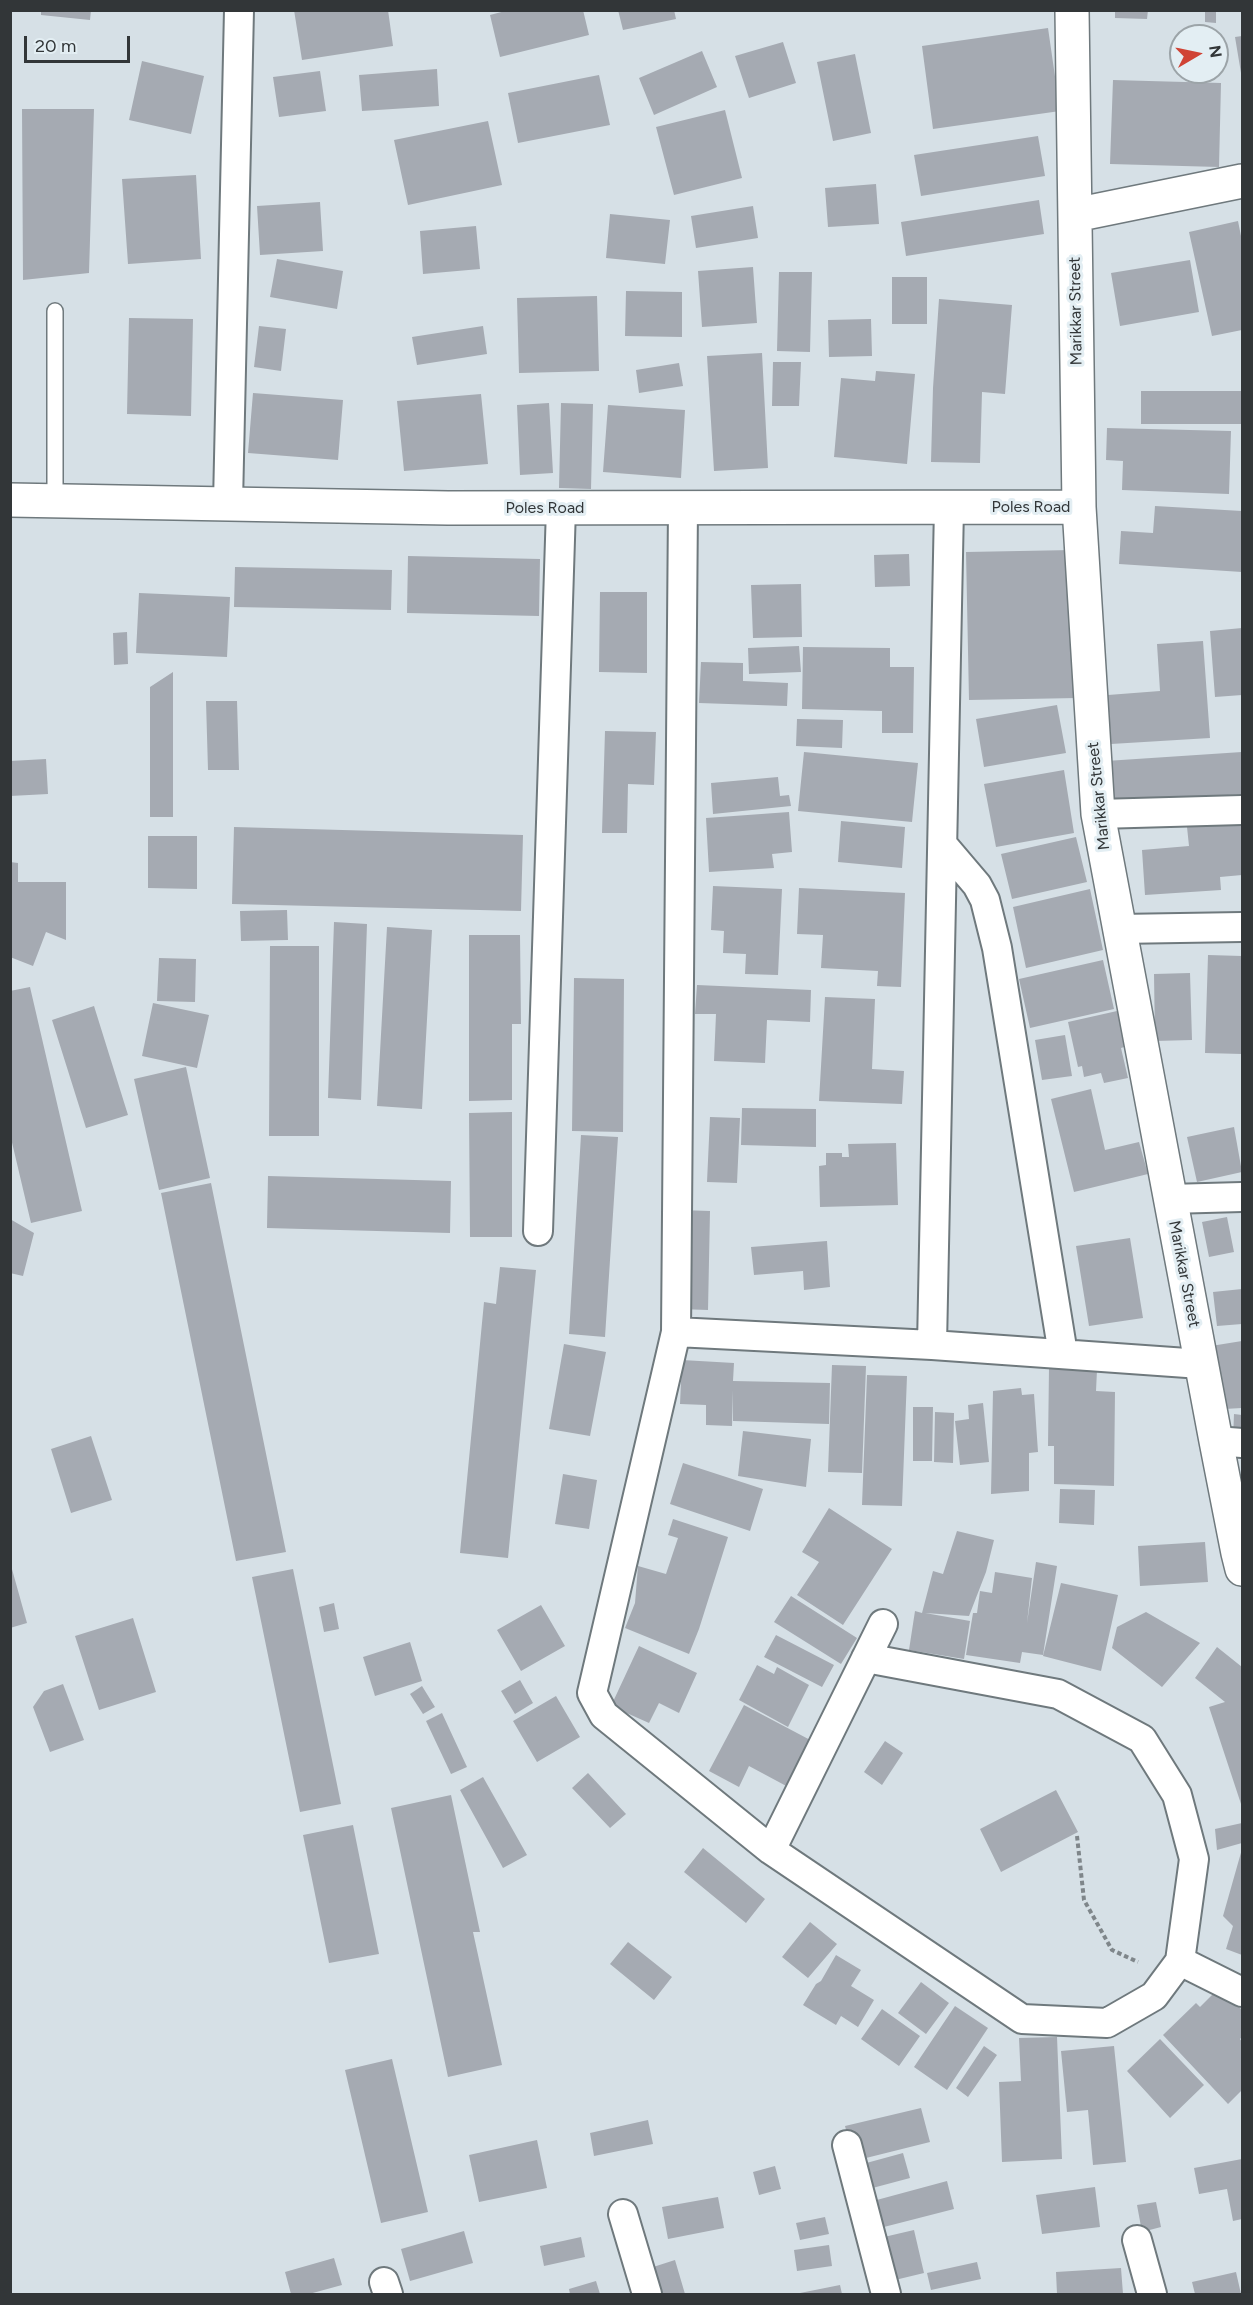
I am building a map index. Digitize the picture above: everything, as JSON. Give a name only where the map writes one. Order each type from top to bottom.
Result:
[{"type":"street","points":[[228,503],[239,10]]},
{"type":"street","name":"Marikkar Street","points":[[1072,10],[1079,507],[1098,814],[1201,1364],[1229,1442],[1238,1553],[1242,1569]]},
{"type":"street","points":[[1075,215],[1242,181]]},
{"type":"street","name":"Poles Road","points":[[10,500],[448,508],[1079,507]]},
{"type":"street","points":[[683,507],[676,1332],[592,1693],[604,1715],[771,1850],[1022,2019],[1107,2023],[1154,1996],[1174,1969],[1194,1859],[1177,1795],[1142,1739],[1058,1694],[866,1658]]},
{"type":"street","points":[[932,1345],[949,507]]},
{"type":"street","points":[[538,1231],[561,508]]},
{"type":"street","points":[[1098,814],[1242,810]]},
{"type":"street","points":[[943,845],[977,885],[985,900],[997,948],[1063,1354]]},
{"type":"street","points":[[1118,929],[1242,927]]},
{"type":"street","points":[[1169,1199],[1242,1197]]},
{"type":"street","points":[[676,1332],[932,1345],[1201,1364]]},
{"type":"street","points":[[771,1850],[883,1624]]},
{"type":"street","points":[[1174,1969],[1242,1992]]},
{"type":"street","points":[[848,2145],[886,2295]]},
{"type":"street","points":[[623,2214],[647,2295]]},
{"type":"street","points":[[1137,2240],[1152,2295]]},
{"type":"lane","points":[[55,311],[55,501]]},
{"type":"path","points":[[1077,1836],[1084,1899],[1112,1950],[1174,1969]]},
{"type":"building","points":[[41,10],[91,10],[90,20],[41,15]]},
{"type":"building","points":[[294,10],[388,10],[393,46],[302,60]]},
{"type":"building","points":[[509,10],[583,10],[589,35],[500,57],[490,15]]},
{"type":"building","points":[[618,10],[674,10],[676,19],[623,30]]},
{"type":"building","points":[[1115,10],[1148,10],[1147,19],[1115,18]]},
{"type":"building","points":[[1205,10],[1216,10],[1216,23],[1205,22]]},
{"type":"building","points":[[1048,28],[1060,111],[933,129],[922,46]]},
{"type":"building","points":[[1242,36],[1242,72],[1241,73],[1235,37]]},
{"type":"building","points":[[783,42],[796,83],[749,98],[735,56]]},
{"type":"building","points":[[702,51],[717,87],[654,115],[639,78]]},
{"type":"building","points":[[855,54],[871,133],[833,141],[817,62]]},
{"type":"building","points":[[142,61],[204,76],[191,134],[129,120]]},
{"type":"building","points":[[437,69],[439,106],[362,111],[359,75]]},
{"type":"building","points":[[320,71],[326,111],[279,117],[273,77]]},
{"type":"building","points":[[599,75],[610,125],[518,143],[508,93]]},
{"type":"building","points":[[1113,80],[1169,82],[1169,84],[1221,84],[1219,167],[1110,164]]},
{"type":"building","points":[[22,109],[94,109],[89,273],[23,280]]},
{"type":"building","points":[[725,110],[742,178],[674,195],[656,127]]},
{"type":"building","points":[[488,121],[502,185],[408,205],[394,140]]},
{"type":"building","points":[[1038,136],[1045,176],[921,196],[914,155]]},
{"type":"building","points":[[196,175],[201,259],[128,264],[122,179]]},
{"type":"building","points":[[876,184],[879,224],[828,227],[825,188]]},
{"type":"building","points":[[1039,200],[1044,234],[906,256],[901,222]]},
{"type":"building","points":[[320,202],[323,251],[260,255],[257,206]]},
{"type":"building","points":[[753,206],[758,238],[696,248],[691,216]]},
{"type":"building","points":[[610,214],[670,220],[665,264],[606,258]]},
{"type":"building","points":[[1238,221],[1242,241],[1242,330],[1212,336],[1189,232]]},
{"type":"building","points":[[476,226],[480,269],[423,274],[420,231]]},
{"type":"building","points":[[277,259],[343,271],[337,309],[270,297]]},
{"type":"building","points":[[1190,260],[1199,312],[1120,326],[1111,273]]},
{"type":"building","points":[[753,267],[757,323],[702,327],[698,271]]},
{"type":"building","points":[[779,272],[812,272],[810,352],[777,351]]},
{"type":"building","points":[[892,277],[927,277],[927,324],[892,324]]},
{"type":"building","points":[[626,291],[682,292],[682,337],[625,336]]},
{"type":"building","points":[[597,296],[599,371],[519,373],[517,298]]},
{"type":"building","points":[[939,299],[1012,305],[1005,394],[982,392],[980,463],[931,462]]},
{"type":"building","points":[[129,318],[193,319],[191,416],[127,414]]},
{"type":"building","points":[[871,319],[872,356],[829,357],[828,320]]},
{"type":"building","points":[[259,326],[286,329],[281,371],[254,367]]},
{"type":"building","points":[[483,326],[487,354],[417,365],[412,337]]},
{"type":"building","points":[[762,353],[768,468],[714,471],[707,356]]},
{"type":"building","points":[[773,362],[801,362],[799,406],[772,406]]},
{"type":"building","points":[[679,363],[683,386],[639,393],[636,370]]},
{"type":"building","points":[[876,371],[915,374],[907,464],[834,457],[841,378],[875,381]]},
{"type":"building","points":[[1141,391],[1242,391],[1242,424],[1141,424]]},
{"type":"building","points":[[253,393],[343,400],[338,460],[248,453]]},
{"type":"building","points":[[481,394],[488,464],[404,471],[397,401]]},
{"type":"building","points":[[549,403],[553,473],[520,475],[517,405]]},
{"type":"building","points":[[561,403],[593,404],[591,489],[559,488]]},
{"type":"building","points":[[608,405],[685,410],[681,478],[603,472]]},
{"type":"building","points":[[1107,428],[1231,431],[1229,494],[1122,490],[1123,461],[1106,460]]},
{"type":"building","points":[[1155,506],[1242,511],[1242,572],[1119,564],[1121,531],[1153,533]]},
{"type":"building","points":[[1073,550],[1077,698],[969,700],[966,552]]},
{"type":"building","points":[[909,554],[910,586],[875,587],[874,555]]},
{"type":"building","points":[[408,556],[540,559],[539,616],[407,613]]},
{"type":"building","points":[[235,567],[392,570],[391,610],[234,607]]},
{"type":"building","points":[[801,584],[802,637],[753,638],[751,585]]},
{"type":"building","points":[[600,592],[647,592],[647,673],[599,672]]},
{"type":"building","points":[[139,593],[230,597],[227,657],[136,653]]},
{"type":"building","points":[[1242,628],[1242,695],[1215,697],[1210,631]]},
{"type":"building","points":[[127,632],[128,664],[114,665],[113,633]]},
{"type":"building","points":[[1203,641],[1210,738],[1111,744],[1108,695],[1160,691],[1157,644]]},
{"type":"building","points":[[799,646],[801,672],[749,674],[748,648]]},
{"type":"building","points":[[803,647],[890,648],[890,667],[914,667],[913,733],[882,733],[882,711],[802,709]]},
{"type":"building","points":[[701,662],[743,663],[743,681],[788,683],[787,706],[699,703]]},
{"type":"building","points":[[173,672],[173,817],[150,817],[150,687]]},
{"type":"building","points":[[206,701],[237,701],[239,770],[208,770]]},
{"type":"building","points":[[1057,705],[1066,753],[984,767],[976,719]]},
{"type":"building","points":[[797,719],[843,720],[842,748],[796,746]]},
{"type":"building","points":[[605,731],[656,732],[654,785],[628,784],[627,833],[602,833]]},
{"type":"building","points":[[804,752],[918,763],[912,822],[798,811]]},
{"type":"building","points":[[1242,752],[1242,794],[1108,803],[1106,761]]},
{"type":"building","points":[[46,759],[48,794],[10,796],[10,761]]},
{"type":"building","points":[[1064,770],[1074,833],[996,847],[984,784]]},
{"type":"building","points":[[778,777],[780,796],[789,795],[791,806],[713,814],[711,783]]},
{"type":"building","points":[[789,812],[792,852],[772,854],[774,868],[709,872],[706,818]]},
{"type":"building","points":[[841,821],[905,827],[902,868],[838,862]]},
{"type":"building","points":[[1242,823],[1242,875],[1220,877],[1221,890],[1145,895],[1142,850],[1189,846],[1187,827]]},
{"type":"building","points":[[234,827],[523,835],[521,911],[232,904]]},
{"type":"building","points":[[148,836],[197,836],[197,889],[148,888]]},
{"type":"building","points":[[1076,837],[1087,882],[1012,899],[1001,854]]},
{"type":"building","points":[[10,862],[18,863],[18,882],[66,882],[66,940],[46,932],[33,966],[10,957]]},
{"type":"building","points":[[713,886],[782,889],[778,975],[745,974],[746,954],[723,953],[724,931],[711,930]]},
{"type":"building","points":[[799,888],[905,893],[901,987],[877,986],[878,971],[821,968],[823,935],[797,934]]},
{"type":"building","points":[[1090,889],[1103,950],[1026,968],[1013,907]]},
{"type":"building","points":[[287,910],[288,940],[241,941],[240,911]]},
{"type":"building","points":[[334,922],[367,924],[361,1100],[328,1098]]},
{"type":"building","points":[[387,927],[432,930],[422,1109],[377,1106]]},
{"type":"building","points":[[469,935],[520,935],[521,1024],[512,1024],[512,1100],[469,1101]]},
{"type":"building","points":[[270,946],[319,946],[319,1136],[269,1136]]},
{"type":"building","points":[[1208,955],[1242,956],[1242,1054],[1205,1053]]},
{"type":"building","points":[[159,958],[196,959],[195,1002],[157,1001]]},
{"type":"building","points":[[1103,960],[1114,1009],[1030,1028],[1019,979]]},
{"type":"building","points":[[1190,973],[1192,1040],[1155,1041],[1154,974]]},
{"type":"building","points":[[574,978],[624,979],[623,1132],[572,1131]]},
{"type":"building","points":[[697,985],[811,990],[810,1022],[767,1020],[765,1063],[714,1061],[716,1014],[695,1014]]},
{"type":"building","points":[[30,987],[82,1211],[31,1223],[10,1134],[10,991]]},
{"type":"building","points":[[825,997],[875,999],[872,1069],[904,1071],[902,1104],[819,1101]]},
{"type":"building","points":[[153,1003],[209,1015],[197,1068],[142,1056]]},
{"type":"building","points":[[94,1006],[128,1115],[86,1128],[52,1020]]},
{"type":"building","points":[[1126,1009],[1134,1044],[1121,1048],[1128,1078],[1104,1083],[1101,1073],[1084,1077],[1082,1066],[1078,1067],[1068,1022]]},
{"type":"building","points":[[1065,1035],[1072,1076],[1042,1080],[1035,1040]]},
{"type":"building","points":[[186,1067],[210,1178],[159,1190],[134,1079]]},
{"type":"building","points":[[1091,1089],[1105,1150],[1139,1142],[1148,1174],[1074,1192],[1051,1099]]},
{"type":"building","points":[[742,1108],[816,1109],[816,1147],[741,1145]]},
{"type":"building","points":[[512,1112],[512,1237],[470,1237],[469,1113]]},
{"type":"building","points":[[710,1117],[740,1118],[737,1183],[707,1182]]},
{"type":"building","points":[[1234,1127],[1242,1172],[1197,1182],[1187,1137]]},
{"type":"building","points":[[581,1135],[618,1137],[605,1337],[569,1334]]},
{"type":"building","points":[[896,1143],[898,1205],[820,1207],[819,1166],[826,1165],[826,1153],[842,1153],[842,1157],[849,1157],[848,1144]]},
{"type":"building","points":[[268,1176],[451,1181],[450,1233],[267,1228]]},
{"type":"building","points":[[211,1183],[286,1552],[236,1561],[161,1193]]},
{"type":"building","points":[[680,1210],[710,1211],[708,1310],[679,1309]]},
{"type":"building","points":[[1227,1217],[1234,1252],[1209,1257],[1202,1222]]},
{"type":"building","points":[[10,1219],[34,1233],[23,1276],[10,1273]]},
{"type":"building","points":[[1130,1238],[1143,1318],[1089,1326],[1076,1246]]},
{"type":"building","points":[[827,1241],[830,1287],[804,1290],[803,1271],[754,1275],[751,1247]]},
{"type":"building","points":[[500,1267],[536,1270],[508,1558],[460,1553],[484,1302],[496,1304]]},
{"type":"building","points":[[1242,1289],[1242,1324],[1217,1326],[1213,1292]]},
{"type":"building","points":[[1242,1341],[1242,1408],[1224,1409],[1211,1346]]},
{"type":"building","points":[[564,1344],[606,1352],[590,1436],[549,1429]]},
{"type":"building","points":[[682,1360],[734,1363],[733,1381],[830,1383],[829,1424],[733,1421],[733,1390],[732,1426],[706,1425],[706,1405],[680,1404]]},
{"type":"building","points":[[832,1365],[866,1366],[862,1473],[828,1472]]},
{"type":"building","points":[[1049,1368],[1097,1370],[1096,1391],[1115,1392],[1114,1486],[1054,1484],[1054,1446],[1048,1446]]},
{"type":"building","points":[[867,1375],[907,1376],[902,1506],[862,1505]]},
{"type":"building","points":[[1021,1388],[1022,1395],[1034,1394],[1038,1452],[1029,1453],[1029,1491],[991,1494],[993,1391]]},
{"type":"building","points":[[983,1403],[989,1462],[960,1465],[955,1421],[969,1419],[968,1405]]},
{"type":"building","points":[[913,1407],[933,1407],[932,1461],[913,1461]]},
{"type":"building","points":[[935,1412],[954,1413],[953,1463],[934,1462]]},
{"type":"building","points":[[1234,1414],[1242,1415],[1242,1440],[1233,1440]]},
{"type":"building","points":[[743,1431],[811,1439],[806,1487],[738,1476]]},
{"type":"building","points":[[91,1436],[112,1500],[71,1513],[51,1449]]},
{"type":"building","points":[[683,1463],[763,1489],[750,1531],[670,1504]]},
{"type":"building","points":[[563,1474],[597,1480],[589,1529],[555,1524]]},
{"type":"building","points":[[1060,1489],[1095,1490],[1094,1525],[1059,1523]]},
{"type":"building","points":[[829,1508],[892,1549],[843,1625],[797,1595],[819,1562],[802,1552]]},
{"type":"building","points":[[673,1519],[728,1537],[689,1654],[625,1628],[635,1603],[638,1566],[666,1574],[678,1538],[668,1535]]},
{"type":"building","points":[[957,1531],[994,1540],[986,1572],[969,1616],[925,1613],[970,1621],[964,1659],[909,1650],[915,1611],[922,1613],[933,1571],[943,1574]]},
{"type":"building","points":[[1205,1542],[1208,1582],[1140,1586],[1138,1546]]},
{"type":"building","points":[[10,1562],[27,1623],[10,1628]]},
{"type":"building","points":[[1036,1562],[1057,1566],[1043,1655],[1022,1652],[1020,1663],[966,1655],[973,1613],[977,1613],[980,1591],[992,1593],[995,1572],[1032,1578],[1027,1623]]},
{"type":"building","points":[[293,1569],[341,1804],[300,1812],[252,1577]]},
{"type":"building","points":[[1061,1583],[1118,1595],[1101,1671],[1043,1656]]},
{"type":"building","points":[[791,1596],[857,1638],[841,1664],[774,1622]]},
{"type":"building","points":[[334,1603],[339,1629],[324,1632],[319,1607]]},
{"type":"building","points":[[541,1605],[565,1646],[521,1671],[497,1630]]},
{"type":"building","points":[[1146,1612],[1200,1643],[1162,1687],[1112,1648],[1117,1627]]},
{"type":"building","points":[[133,1618],[156,1692],[99,1710],[75,1636]]},
{"type":"building","points":[[776,1635],[834,1665],[822,1687],[764,1657]]},
{"type":"building","points":[[410,1642],[422,1681],[375,1696],[363,1657]]},
{"type":"building","points":[[639,1646],[697,1673],[679,1713],[659,1703],[649,1723],[611,1706]]},
{"type":"building","points":[[1217,1647],[1242,1667],[1242,1807],[1209,1707],[1225,1702],[1195,1678]]},
{"type":"building","points":[[757,1665],[774,1674],[777,1667],[809,1685],[788,1727],[739,1700]]},
{"type":"building","points":[[520,1680],[533,1703],[515,1714],[501,1691]]},
{"type":"building","points":[[63,1684],[84,1740],[50,1752],[33,1707],[44,1691]]},
{"type":"building","points":[[422,1686],[435,1707],[423,1714],[410,1694]]},
{"type":"building","points":[[556,1696],[580,1737],[537,1762],[513,1721]]},
{"type":"building","points":[[744,1705],[814,1742],[790,1788],[749,1766],[739,1787],[709,1771]]},
{"type":"building","points":[[442,1713],[467,1767],[451,1774],[426,1721]]},
{"type":"building","points":[[885,1741],[903,1753],[882,1785],[864,1772]]},
{"type":"building","points":[[588,1773],[626,1814],[610,1828],[572,1788]]},
{"type":"building","points":[[483,1777],[527,1855],[503,1868],[460,1790]]},
{"type":"building","points":[[1056,1790],[1078,1832],[1001,1872],[980,1829]]},
{"type":"building","points":[[451,1795],[480,1932],[473,1932],[502,2065],[448,2077],[391,1808]]},
{"type":"building","points":[[1242,1823],[1242,1843],[1217,1850],[1215,1829]]},
{"type":"building","points":[[353,1825],[379,1954],[329,1963],[303,1835]]},
{"type":"building","points":[[703,1848],[765,1899],[746,1923],[684,1872]]},
{"type":"building","points":[[1242,1849],[1242,1955],[1226,1949],[1233,1926],[1223,1916]]},
{"type":"building","points":[[810,1922],[837,1944],[808,1978],[782,1957]]},
{"type":"building","points":[[628,1942],[672,1977],[654,2000],[610,1964]]},
{"type":"building","points":[[836,1955],[861,1970],[851,1986],[874,2000],[858,2027],[841,2016],[836,2025],[803,2005],[816,1984],[821,1981]]},
{"type":"building","points":[[921,1982],[949,2003],[926,2034],[898,2013]]},
{"type":"building","points":[[1220,1987],[1242,2010],[1242,2037],[1240,2039],[1242,2042],[1242,2090],[1228,2104],[1163,2035],[1196,2003],[1200,2007]]},
{"type":"building","points":[[955,2006],[988,2028],[947,2090],[914,2067]]},
{"type":"building","points":[[882,2009],[920,2036],[899,2066],[861,2039]]},
{"type":"building","points":[[1057,2037],[1062,2159],[1002,2162],[999,2082],[1021,2081],[1019,2038]]},
{"type":"building","points":[[1160,2039],[1204,2085],[1170,2118],[1127,2071]]},
{"type":"building","points":[[984,2046],[997,2055],[968,2097],[956,2088]]},
{"type":"building","points":[[1114,2046],[1126,2162],[1093,2165],[1088,2110],[1067,2112],[1061,2051]]},
{"type":"building","points":[[392,2059],[428,2212],[381,2223],[345,2070]]},
{"type":"building","points":[[921,2108],[930,2142],[854,2161],[845,2126]]},
{"type":"building","points":[[648,2120],[653,2144],[594,2156],[590,2133]]},
{"type":"building","points":[[537,2140],[547,2188],[479,2202],[469,2155]]},
{"type":"building","points":[[903,2153],[910,2178],[865,2190],[859,2165]]},
{"type":"building","points":[[1242,2159],[1242,2219],[1233,2221],[1227,2189],[1199,2194],[1194,2168]]},
{"type":"building","points":[[775,2166],[781,2189],[759,2195],[753,2172]]},
{"type":"building","points":[[947,2181],[954,2209],[880,2228],[873,2201]]},
{"type":"building","points":[[1095,2187],[1100,2227],[1042,2234],[1036,2195]]},
{"type":"building","points":[[718,2197],[724,2228],[668,2239],[662,2207]]},
{"type":"building","points":[[1156,2202],[1161,2227],[1142,2232],[1137,2205]]},
{"type":"building","points":[[825,2217],[829,2234],[800,2240],[796,2223]]},
{"type":"building","points":[[914,2230],[924,2273],[895,2280],[884,2237]]},
{"type":"building","points":[[464,2231],[473,2263],[410,2281],[401,2249]]},
{"type":"building","points":[[581,2237],[585,2257],[544,2266],[540,2246]]},
{"type":"building","points":[[829,2245],[832,2266],[797,2271],[794,2250]]},
{"type":"building","points":[[334,2258],[342,2285],[309,2294],[291,2294],[285,2272]]},
{"type":"building","points":[[675,2260],[685,2294],[655,2294],[647,2269]]},
{"type":"building","points":[[977,2262],[981,2279],[931,2290],[927,2273]]},
{"type":"building","points":[[1121,2268],[1123,2294],[1057,2294],[1056,2272]]},
{"type":"building","points":[[1236,2272],[1241,2294],[1195,2294],[1192,2282]]},
{"type":"building","points":[[596,2281],[600,2294],[570,2294],[569,2289]]},
{"type":"building","points":[[840,2285],[842,2294],[800,2294],[800,2293]]}]
